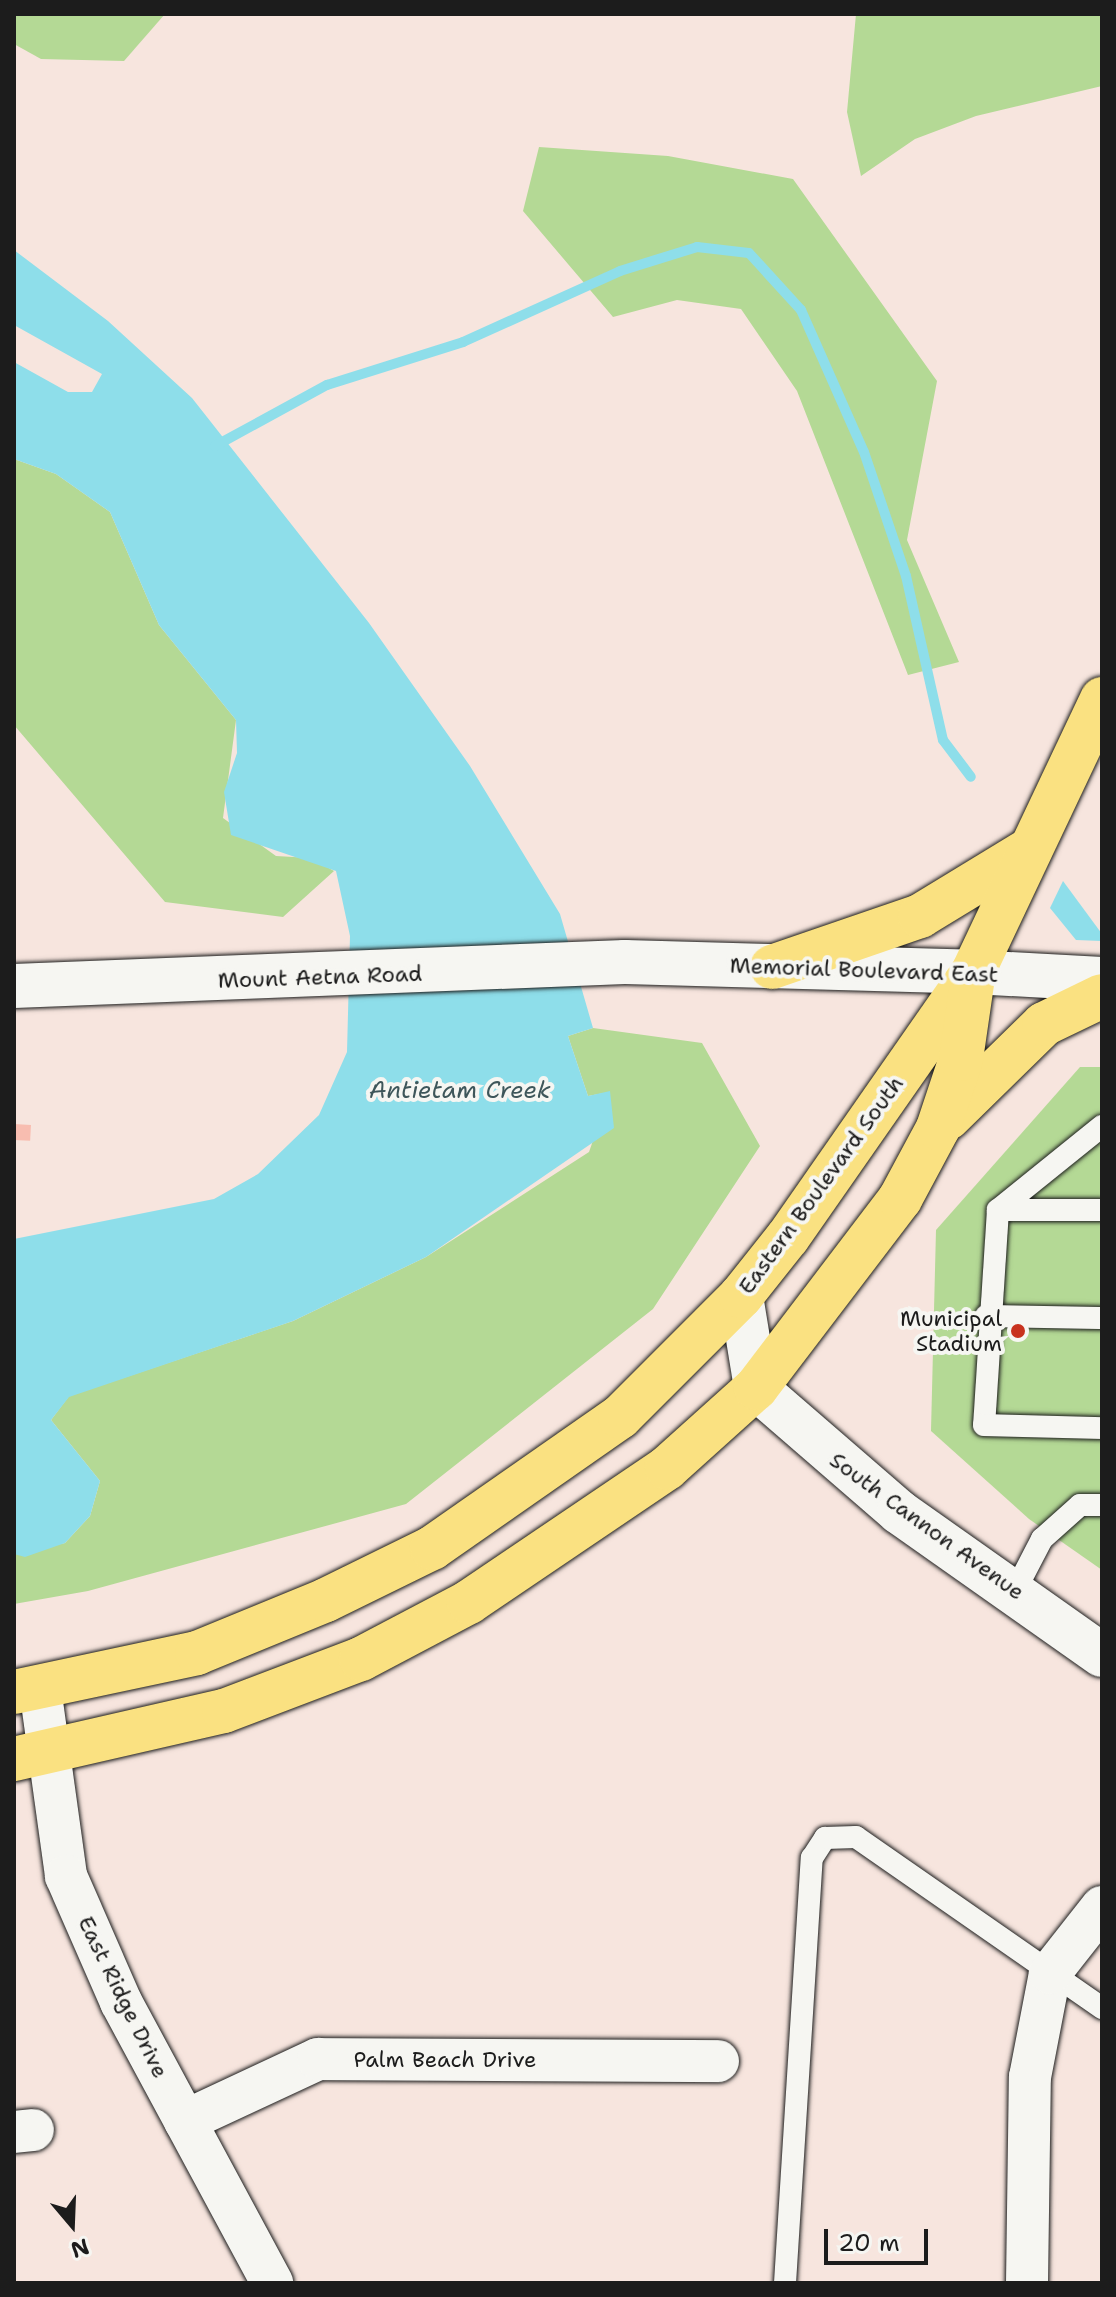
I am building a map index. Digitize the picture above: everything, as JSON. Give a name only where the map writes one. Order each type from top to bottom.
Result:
[{"type":"main road","name":"Eastern Boulevard South","points":[[27,1690],[197,1653],[432,1548],[620,1417],[741,1296],[973,972],[1102,699]]},
{"type":"main road","points":[[772,967],[920,916],[1032,847]]},
{"type":"main road","name":"Eastern Boulevard South","points":[[30,1757],[224,1711],[361,1659],[580,1531],[756,1388],[900,1199],[938,1128],[961,1059],[973,972]]},
{"type":"main road","points":[[938,1128],[1044,1024],[1102,996]]},
{"type":"street","name":"Memorial Boulevard East","points":[[625,962],[973,972],[1102,979]]},
{"type":"street","name":"Mount Aetna Road","points":[[14,986],[305,979],[625,962]]},
{"type":"street","points":[[741,1296],[756,1388]]},
{"type":"street","name":"South Cannon Avenue","points":[[756,1388],[899,1512],[1102,1655]]},
{"type":"street","name":"East Ridge Drive","points":[[27,1690],[30,1757],[66,1876],[121,2002],[272,2283]]},
{"type":"street","points":[[1027,2283],[1030,2077],[1050,1973],[1102,1907]]},
{"type":"street","name":"Palm Beach Drive","points":[[185,2121],[318,2059],[718,2061]]},
{"type":"lane","points":[[1102,1126],[998,1210],[986,1316],[984,1425],[1102,1428]]},
{"type":"lane","points":[[998,1210],[1102,1210]]},
{"type":"lane","points":[[986,1316],[1102,1318]]},
{"type":"lane","points":[[1015,1591],[1042,1539],[1080,1505],[1102,1505]]},
{"type":"lane","points":[[785,2283],[812,1858],[825,1838],[856,1837],[1102,2008]]},
{"type":"green space","points":[[14,14],[165,14],[124,61],[41,59],[14,44]]},
{"type":"green space","points":[[856,14],[1102,14],[1102,86],[976,116],[915,139],[861,176],[847,112]]},
{"type":"green space","points":[[539,147],[668,156],[793,179],[937,381],[907,540],[959,662],[908,675],[797,391],[741,309],[677,300],[613,317],[523,211]]},
{"type":"green space","points":[[14,459],[56,474],[110,512],[159,625],[236,720],[223,818],[276,856],[311,858],[334,871],[283,917],[165,902],[14,725]]},
{"type":"green space","points":[[593,1028],[702,1043],[760,1146],[653,1309],[406,1504],[88,1591],[14,1604],[14,1554],[65,1543],[90,1516],[100,1481],[51,1420],[69,1396],[293,1321],[426,1257],[589,1152],[610,1092],[588,1096],[568,1036]]},
{"type":"green space","name":"Municipal Stadium","points":[[1080,1067],[1102,1067],[1102,1570],[1029,1519],[931,1431],[936,1230]]},
{"type":"water","name":"Antietam Creek","points":[[14,250],[108,321],[192,398],[369,623],[470,766],[560,914],[593,1028],[568,1036],[588,1096],[610,1091],[614,1128],[426,1257],[293,1321],[69,1397],[51,1420],[100,1481],[90,1516],[65,1543],[25,1557],[14,1554],[14,1239],[214,1199],[258,1174],[319,1115],[347,1052],[350,936],[336,871],[231,835],[224,792],[237,753],[236,720],[159,625],[110,512],[56,474],[14,459],[14,362],[68,392],[92,392],[102,374],[14,325]]},
{"type":"water","points":[[1063,881],[1102,934],[1102,941],[1076,940],[1050,908]]},
{"type":"building","points":[[14,1124],[31,1125],[30,1141],[14,1140]]},
{"type":"waterway","points":[[215,446],[327,385],[463,342],[620,271],[697,247],[749,253],[801,310],[864,452],[906,576],[943,740],[971,777]]},
{"type":"place","name":"Municipal Stadium","points":[[1018,1331]]}]
